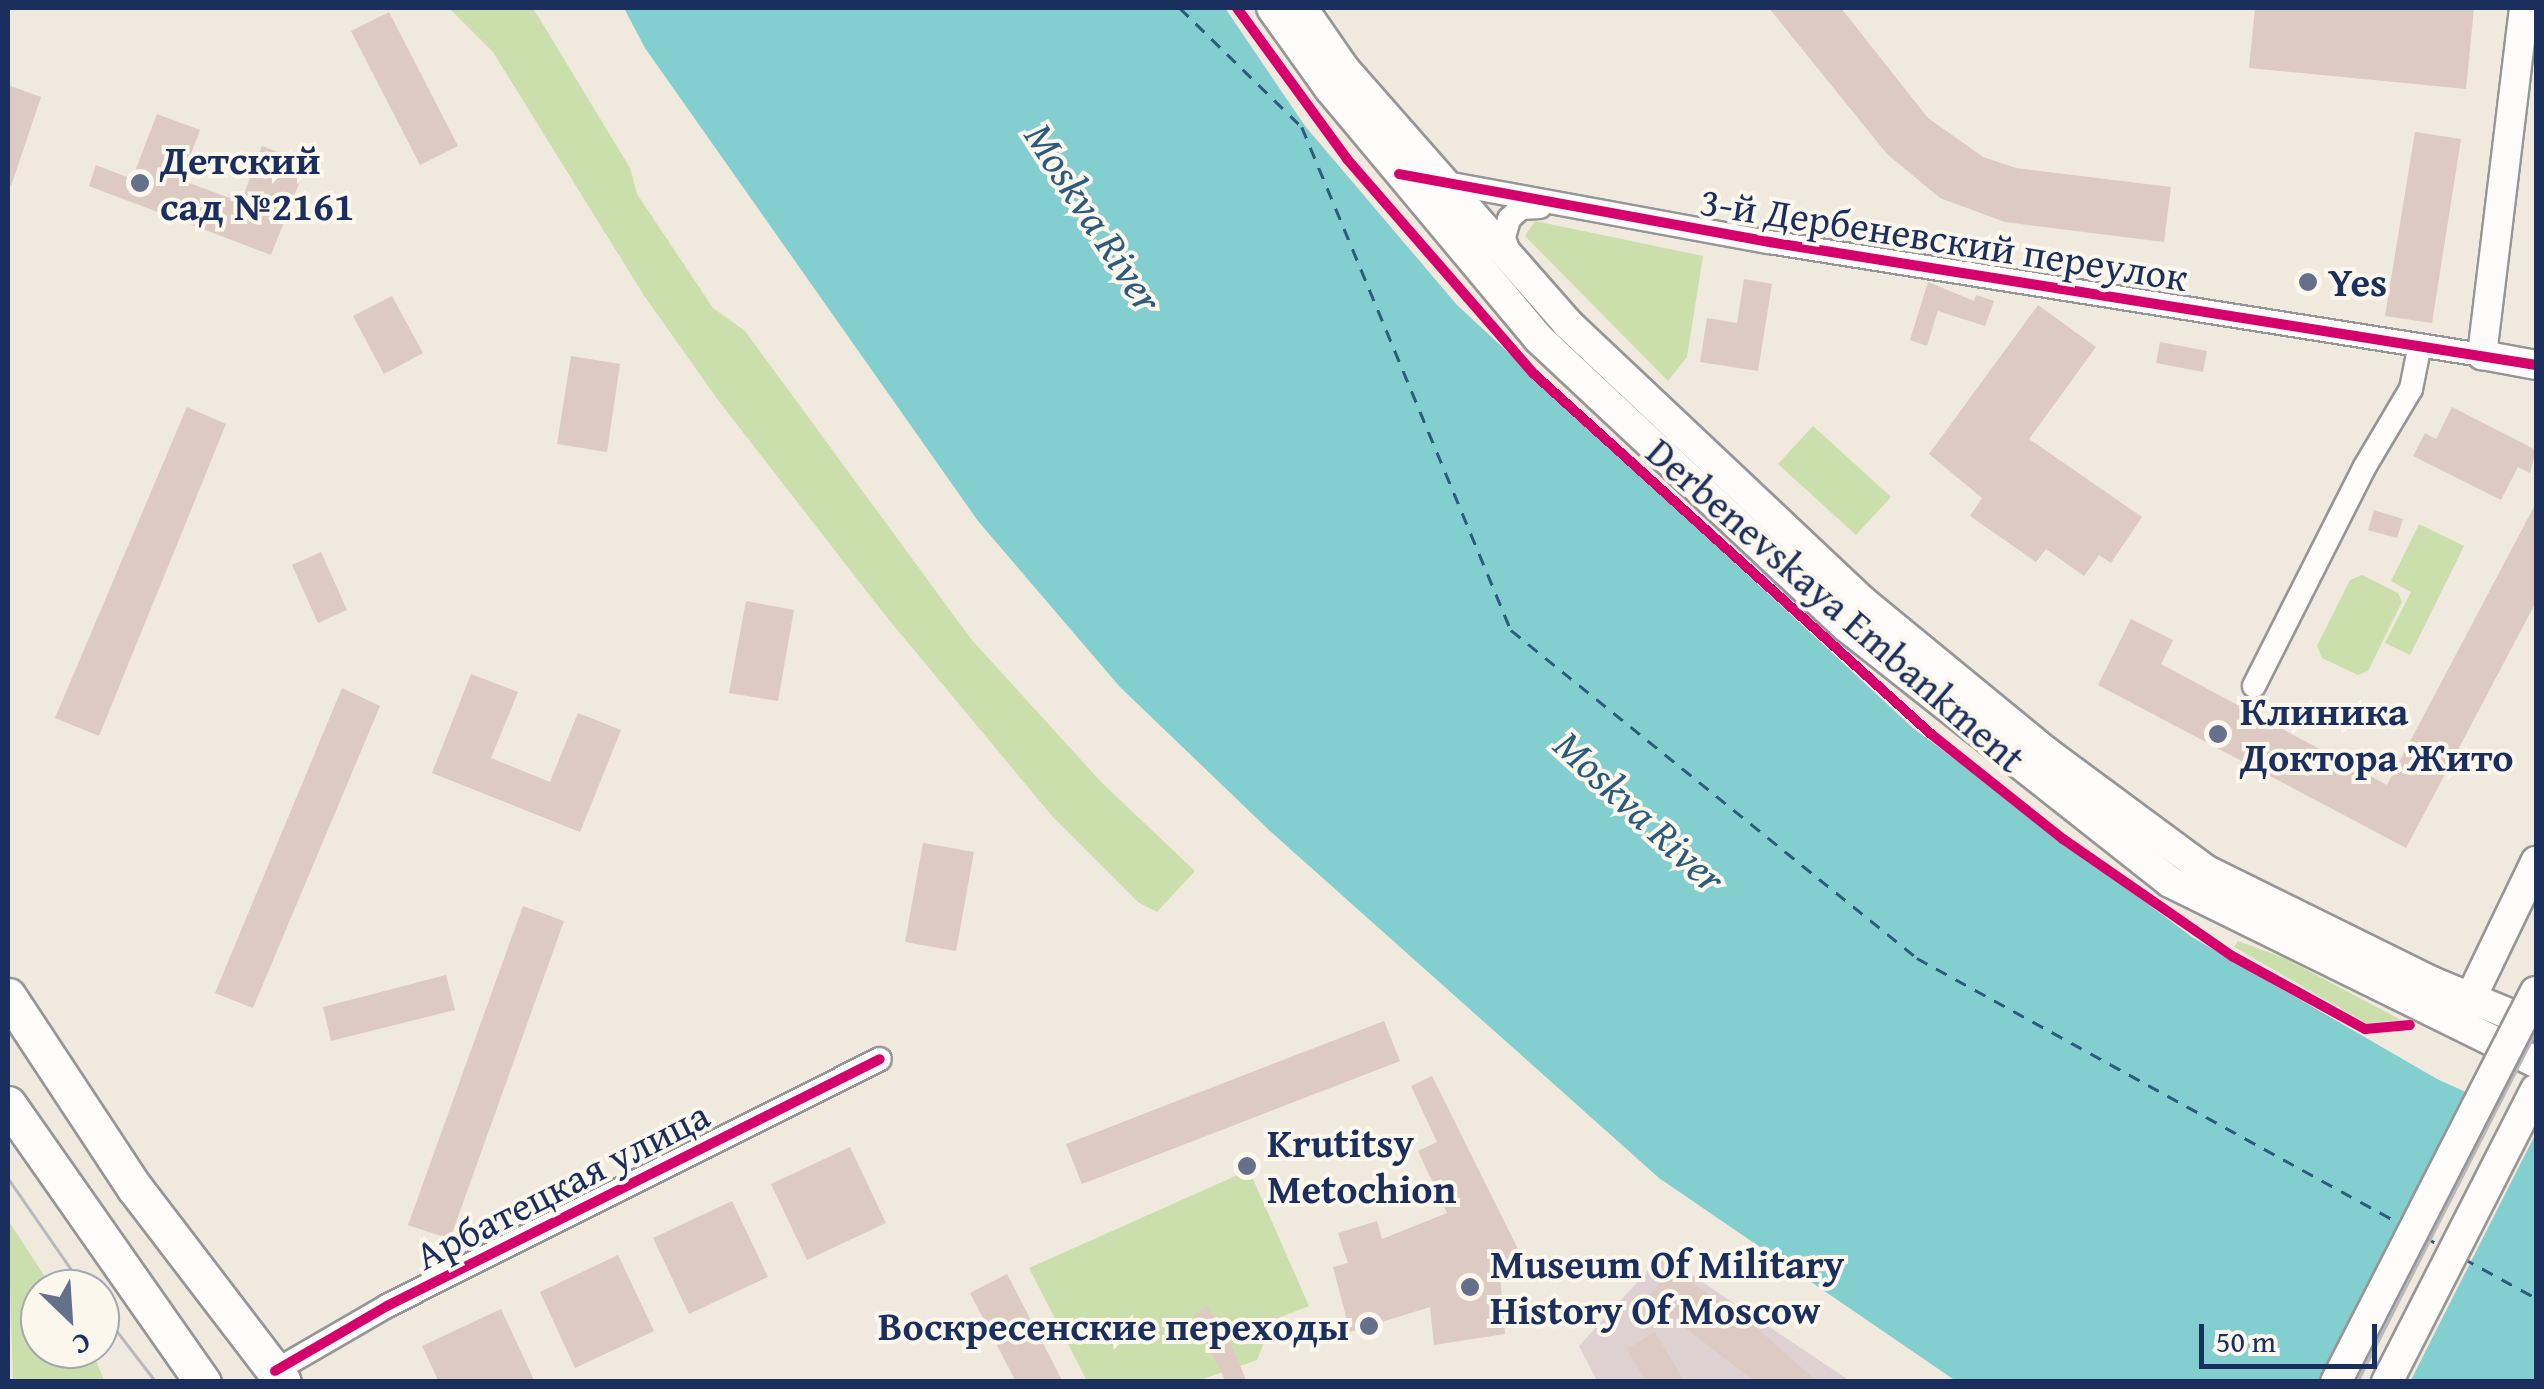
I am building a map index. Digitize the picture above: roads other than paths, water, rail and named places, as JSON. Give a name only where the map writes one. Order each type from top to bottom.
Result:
[{"type":"main road","name":"Derbenevskaya Embankment","points":[[1272,8],[1398,174],[1538,338],[1846,626],[2022,770],[2170,882],[2463,1013],[2536,1025]]},
{"type":"main road","name":"Derbenevskaya Embankment","points":[[1302,8],[1345,70],[1439,182],[1567,323],[1862,601],[2047,753],[2205,870],[2463,1013],[2529,1058]]},
{"type":"main road","points":[[2463,1013],[2536,862]]},
{"type":"main road","points":[[2336,1382],[2536,992]]},
{"type":"main road","points":[[8,996],[134,1187],[278,1376]]},
{"type":"main road","points":[[2387,1382],[2536,1090]]},
{"type":"main road","points":[[8,1104],[203,1382]]},
{"type":"street","points":[[2524,8],[2482,355],[2536,365]]},
{"type":"street","name":"3-й Дербеневский переулок","points":[[1398,174],[1560,206],[2419,349],[2482,355]]},
{"type":"street","points":[[1516,266],[1504,238],[1512,216],[1520,208],[1560,206]]},
{"type":"street","points":[[2254,686],[2364,468],[2411,389],[2419,349]]},
{"type":"street","name":"Арбатецкая улица","points":[[278,1376],[387,1306],[880,1059]]},
{"type":"water","name":"Moskva River","points":[[624,8],[1225,8],[1305,126],[1457,305],[1913,728],[2192,937],[2437,1079],[2536,1124],[2536,1381],[1956,1381],[1659,1178],[1270,831],[1120,687],[978,521],[645,48]]},
{"type":"tram line","points":[[2357,1382],[2536,1030]]},
{"type":"tram line","points":[[8,1178],[71,1269]]},
{"type":"tram line","points":[[120,1335],[156,1382]]},
{"type":"place","name":"Детский сад №2161","points":[[140,183]]},
{"type":"place","name":"Yes","points":[[2308,282]]},
{"type":"place","name":"Клиника Доктора Жито","points":[[2218,734]]},
{"type":"place","name":"Krutitsy Metochion","points":[[1247,1166]]},
{"type":"place","name":"Museum Of Military History Of Moscow","points":[[1470,1287]]},
{"type":"place","name":"Воскресенские переходы","points":[[1369,1326]]}]
